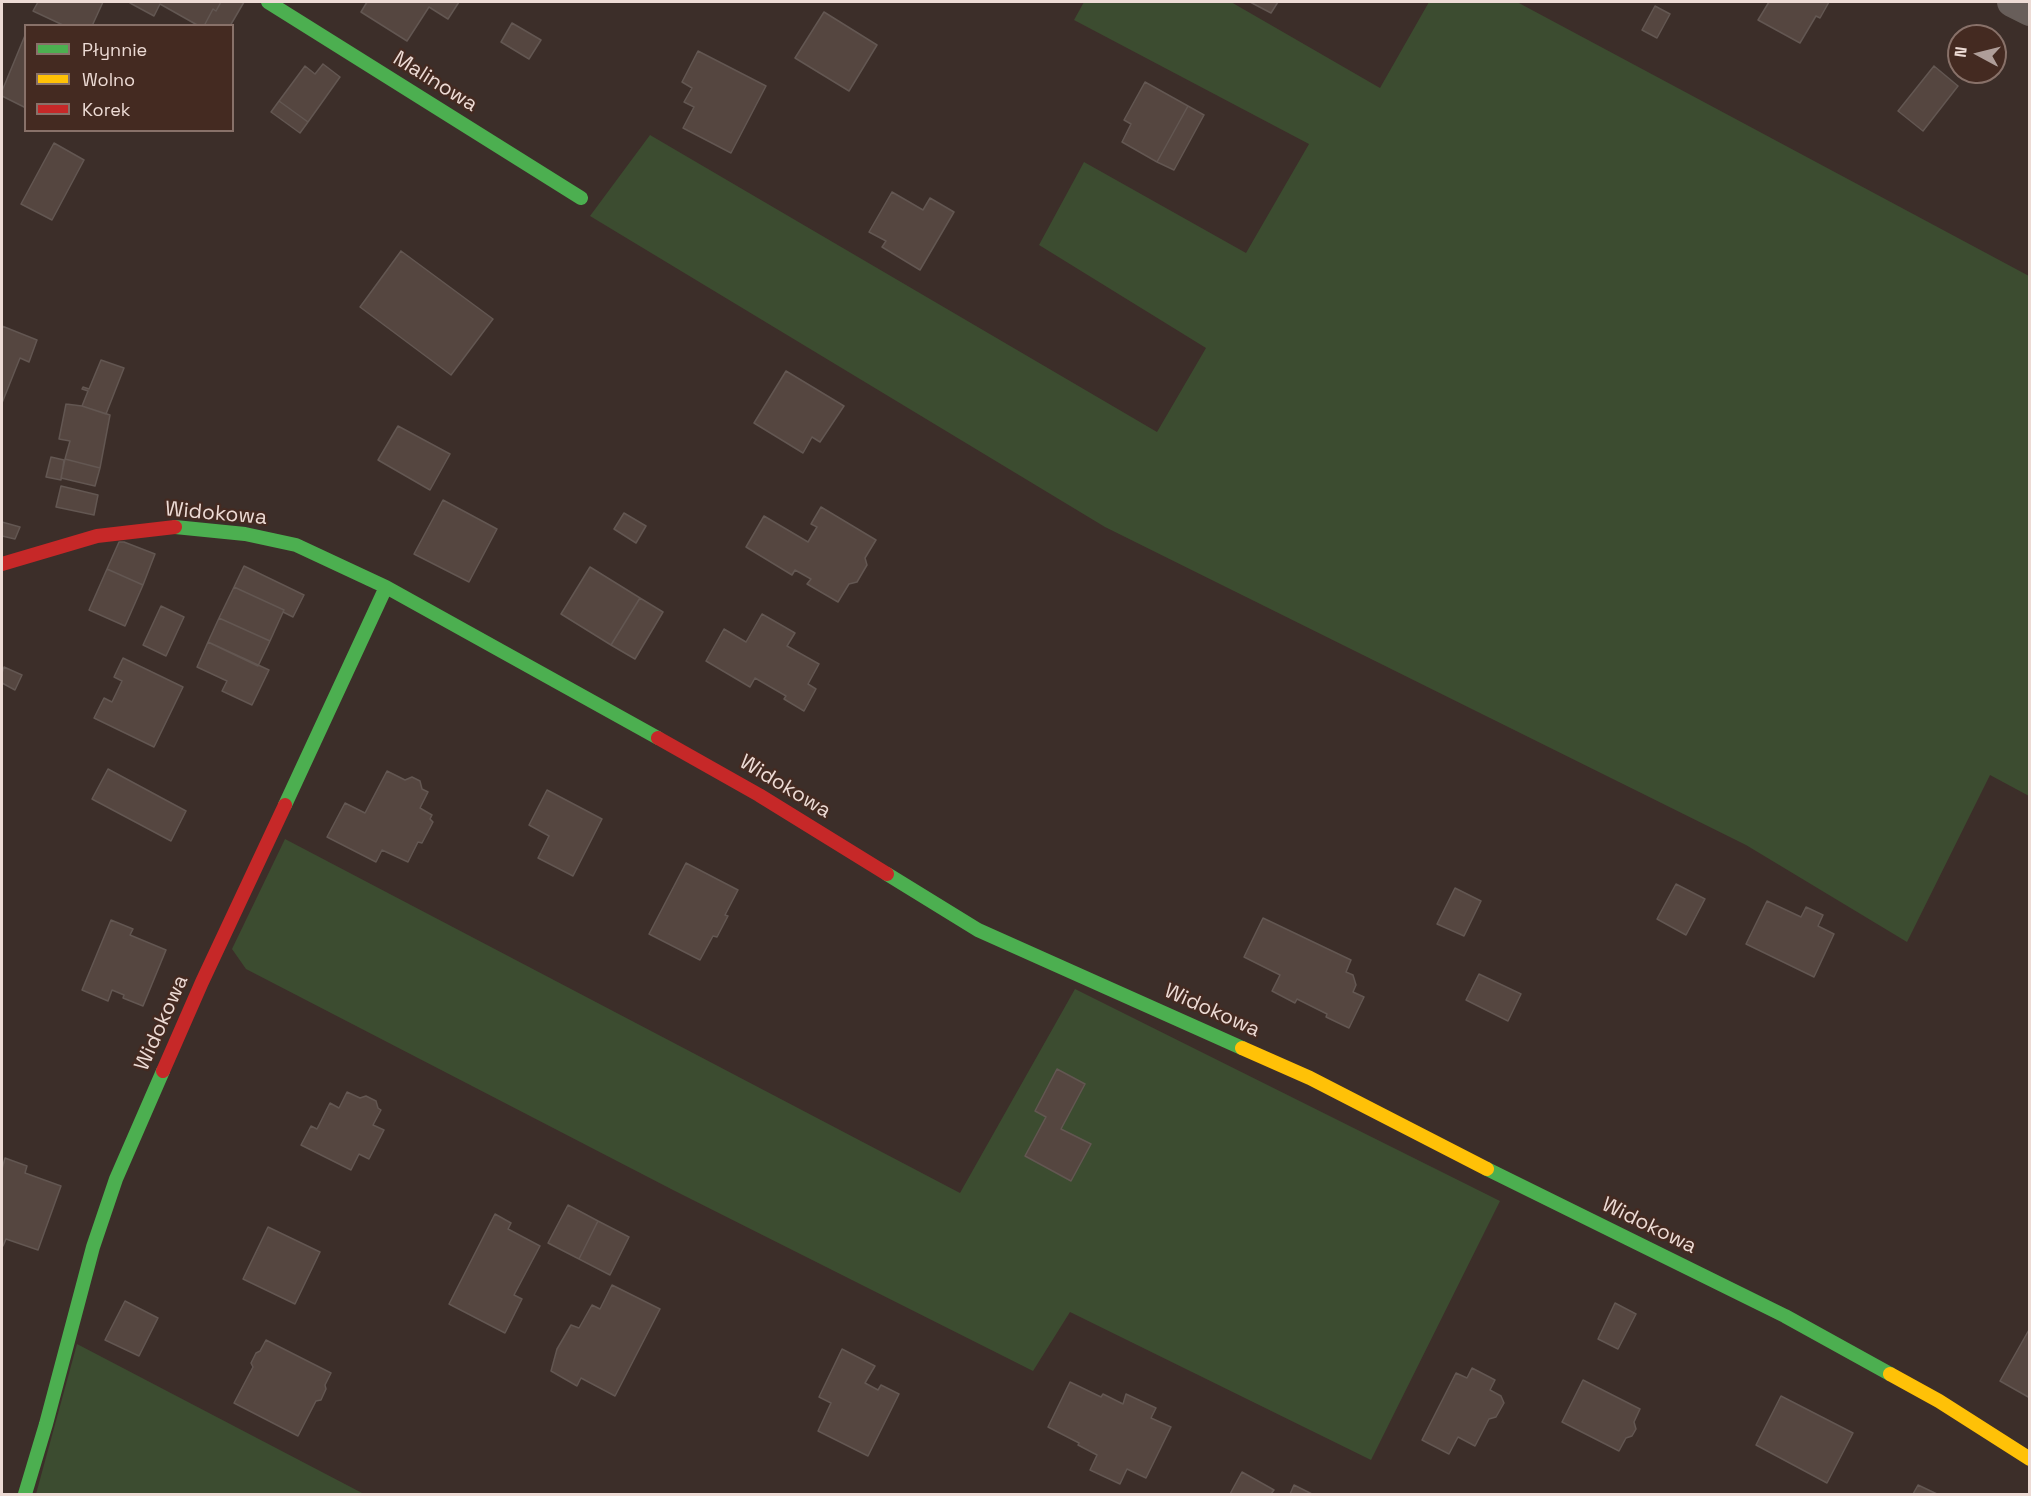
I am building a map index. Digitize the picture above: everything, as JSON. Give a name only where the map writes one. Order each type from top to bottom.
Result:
[{"type":"street","name":"Malinowa","points":[[268,2],[581,198]]},
{"type":"street","points":[[2012,2],[2030,11]]},
{"type":"street","name":"Widokowa","points":[[2,564],[97,536],[172,527],[245,534],[296,545],[386,587],[759,795],[978,930],[1310,1078],[1785,1316],[1939,1401],[2030,1459]]},
{"type":"street","name":"Widokowa","points":[[25,1494],[93,1247],[116,1179],[202,982],[386,587]]},
{"type":"green space","points":[[1084,2],[1231,2],[1380,88],[1429,2],[1517,2],[2029,276],[2029,796],[1990,775],[1907,942],[1746,845],[1105,527],[590,216],[650,135],[1157,432],[1206,348],[1039,245],[1084,162],[1246,253],[1309,144],[1074,20]]},
{"type":"green space","points":[[285,839],[960,1193],[1075,989],[1500,1201],[1371,1460],[1070,1312],[1033,1371],[673,1190],[246,969],[232,949]]},
{"type":"green space","points":[[77,1344],[364,1494],[36,1494]]},
{"type":"building","points":[[38,2],[103,2],[93,24],[61,24],[33,11]]},
{"type":"building","points":[[221,2],[216,11],[213,9],[205,24],[195,24],[160,4],[154,16],[130,3]]},
{"type":"building","points":[[221,2],[244,2],[231,24],[205,24],[213,9],[216,11]]},
{"type":"building","points":[[367,2],[459,2],[448,19],[429,7],[407,41],[361,12]]},
{"type":"building","points":[[1250,2],[1278,2],[1271,13]]},
{"type":"building","points":[[1769,2],[1829,2],[1820,18],[1816,16],[1800,43],[1758,20]]},
{"type":"building","points":[[1655,6],[1670,14],[1657,38],[1642,30]]},
{"type":"building","points":[[824,12],[877,45],[849,91],[795,58]]},
{"type":"building","points":[[512,23],[541,40],[529,59],[501,42]]},
{"type":"building","points":[[24,38],[24,107],[2,96]]},
{"type":"building","points":[[698,51],[766,86],[731,153],[683,128],[694,107],[684,102],[692,88],[682,82]]},
{"type":"building","points":[[323,64],[340,77],[308,122],[279,101],[305,66],[315,74]]},
{"type":"building","points":[[1934,66],[1947,77],[1947,84],[1958,86],[1923,131],[1898,111]]},
{"type":"building","points":[[1145,82],[1188,106],[1157,162],[1122,142],[1131,124],[1124,120]]},
{"type":"building","points":[[279,101],[308,122],[300,133],[271,112]]},
{"type":"building","points":[[1188,106],[1204,115],[1174,170],[1157,162]]},
{"type":"building","points":[[54,143],[84,160],[52,220],[21,204]]},
{"type":"building","points":[[892,192],[923,210],[930,198],[954,212],[920,270],[882,247],[886,241],[869,232]]},
{"type":"building","points":[[401,251],[493,319],[451,375],[360,307]]},
{"type":"building","points":[[2,326],[37,340],[29,362],[20,358],[2,403]]},
{"type":"building","points":[[101,360],[124,368],[106,414],[82,406],[88,391],[82,389],[83,387],[89,389]]},
{"type":"building","points":[[786,371],[844,406],[820,442],[812,437],[803,453],[754,423]]},
{"type":"building","points":[[66,404],[82,406],[110,415],[100,468],[65,459],[70,441],[59,439]]},
{"type":"building","points":[[398,426],[450,454],[430,490],[378,460]]},
{"type":"building","points":[[51,457],[64,460],[61,480],[46,477]]},
{"type":"building","points":[[65,459],[100,468],[95,486],[61,478]]},
{"type":"building","points":[[61,486],[98,495],[94,515],[56,507]]},
{"type":"building","points":[[443,500],[497,529],[469,582],[414,554]]},
{"type":"building","points":[[821,507],[876,540],[865,558],[867,565],[857,582],[849,584],[838,602],[807,584],[811,579],[795,570],[792,575],[746,547],[764,516],[808,542],[817,527],[811,524]]},
{"type":"building","points":[[624,513],[646,526],[636,543],[614,529]]},
{"type":"building","points":[[2,522],[20,527],[15,539],[2,536]]},
{"type":"building","points":[[119,542],[155,554],[143,585],[107,569]]},
{"type":"building","points":[[244,566],[304,595],[293,617],[283,612],[284,610],[234,587]]},
{"type":"building","points":[[590,567],[640,598],[611,645],[561,614]]},
{"type":"building","points":[[107,569],[143,585],[125,626],[89,610]]},
{"type":"building","points":[[234,587],[284,610],[270,641],[219,618]]},
{"type":"building","points":[[640,598],[663,612],[635,659],[611,645]]},
{"type":"building","points":[[161,606],[184,617],[166,656],[143,645]]},
{"type":"building","points":[[762,614],[795,633],[787,646],[819,664],[808,684],[816,689],[804,711],[784,699],[786,696],[755,678],[750,687],[706,661],[724,629],[746,642]]},
{"type":"building","points":[[219,618],[270,641],[258,666],[208,642]]},
{"type":"building","points":[[208,642],[269,670],[252,705],[222,691],[227,681],[197,667]]},
{"type":"building","points":[[123,658],[183,687],[154,747],[94,718],[104,698],[112,702],[122,681],[114,677]]},
{"type":"building","points":[[4,667],[22,675],[15,690],[2,683]]},
{"type":"building","points":[[108,769],[186,811],[171,841],[92,799]]},
{"type":"building","points":[[387,771],[405,780],[412,777],[420,781],[422,789],[428,792],[420,808],[432,815],[430,819],[433,822],[422,843],[418,842],[408,862],[382,850],[376,862],[327,837],[345,803],[365,813]]},
{"type":"building","points":[[547,790],[602,819],[573,876],[538,858],[549,836],[529,825]]},
{"type":"building","points":[[686,863],[738,890],[717,937],[713,936],[700,960],[649,934]]},
{"type":"building","points":[[1676,884],[1705,899],[1686,935],[1657,919]]},
{"type":"building","points":[[1455,888],[1481,901],[1464,936],[1437,924]]},
{"type":"building","points":[[1767,901],[1801,917],[1806,907],[1823,915],[1818,926],[1834,934],[1814,977],[1746,944]]},
{"type":"building","points":[[1263,918],[1351,960],[1346,972],[1353,975],[1356,985],[1353,992],[1364,997],[1349,1028],[1297,999],[1295,1003],[1272,991],[1280,975],[1244,957]]},
{"type":"building","points":[[111,920],[133,929],[130,935],[166,950],[143,1006],[123,998],[124,995],[112,990],[108,1001],[82,990]]},
{"type":"building","points":[[1479,974],[1521,994],[1508,1021],[1466,1000]]},
{"type":"building","points":[[1057,1069],[1085,1084],[1061,1129],[1091,1144],[1071,1181],[1025,1156],[1046,1117],[1035,1111]]},
{"type":"building","points":[[347,1092],[360,1098],[366,1096],[376,1101],[381,1110],[373,1125],[384,1130],[369,1159],[359,1154],[351,1170],[301,1145],[311,1126],[317,1129],[330,1103],[339,1108]]},
{"type":"building","points":[[5,1158],[27,1166],[25,1173],[61,1186],[38,1250],[6,1239],[2,1245],[2,1169]]},
{"type":"building","points":[[568,1205],[598,1221],[579,1259],[548,1243]]},
{"type":"building","points":[[495,1214],[511,1223],[508,1229],[540,1246],[514,1295],[522,1299],[505,1333],[449,1304]]},
{"type":"building","points":[[598,1221],[629,1237],[610,1275],[579,1259]]},
{"type":"building","points":[[268,1227],[320,1252],[295,1304],[243,1279]]},
{"type":"building","points":[[612,1285],[660,1309],[615,1396],[581,1378],[577,1386],[551,1371],[557,1349],[571,1325],[579,1328],[592,1305],[600,1309]]},
{"type":"building","points":[[125,1301],[158,1318],[139,1356],[105,1340]]},
{"type":"building","points":[[1615,1303],[1636,1314],[1618,1349],[1598,1339]]},
{"type":"building","points":[[2030,1328],[2030,1398],[2000,1381]]},
{"type":"building","points":[[266,1340],[331,1373],[321,1400],[316,1401],[298,1436],[234,1403],[253,1367],[251,1363],[256,1353],[260,1351]]},
{"type":"building","points":[[842,1349],[875,1366],[865,1383],[878,1390],[881,1385],[899,1394],[868,1456],[818,1431],[831,1403],[819,1397]]},
{"type":"building","points":[[1472,1368],[1495,1380],[1490,1390],[1501,1396],[1504,1403],[1496,1417],[1489,1419],[1475,1446],[1458,1437],[1449,1454],[1422,1440],[1456,1373],[1467,1378]]},
{"type":"building","points":[[1583,1380],[1640,1409],[1634,1422],[1636,1429],[1632,1436],[1626,1438],[1619,1451],[1562,1422]]},
{"type":"building","points":[[1070,1382],[1101,1397],[1103,1394],[1123,1404],[1126,1394],[1156,1408],[1151,1418],[1171,1427],[1146,1478],[1127,1469],[1120,1484],[1090,1470],[1097,1455],[1048,1427]]},
{"type":"building","points":[[1781,1396],[1853,1433],[1827,1483],[1756,1445]]},
{"type":"building","points":[[1242,1472],[1274,1490],[1271,1494],[1230,1494]]},
{"type":"building","points":[[1294,1485],[1312,1494],[1290,1494]]},
{"type":"building","points":[[1918,1485],[1937,1494],[1913,1494]]},
{"type":"traffic: fast","points":[[268,2],[581,198]]},
{"type":"traffic: fast","points":[[175,527],[245,534],[296,545],[386,587],[658,738]]},
{"type":"traffic: fast","points":[[285,805],[386,587]]},
{"type":"traffic: fast","points":[[887,874],[978,930],[1242,1048]]},
{"type":"traffic: fast","points":[[25,1494],[93,1247],[116,1179],[163,1071]]},
{"type":"traffic: fast","points":[[1487,1169],[1785,1316],[1890,1374]]},
{"type":"traffic: slow","points":[[1242,1048],[1310,1078],[1487,1169]]},
{"type":"traffic: slow","points":[[1890,1374],[1939,1401],[2030,1459]]},
{"type":"traffic: jam","points":[[2,564],[97,536],[175,527]]},
{"type":"traffic: jam","points":[[658,738],[759,795],[887,874]]},
{"type":"traffic: jam","points":[[163,1071],[285,805]]}]
